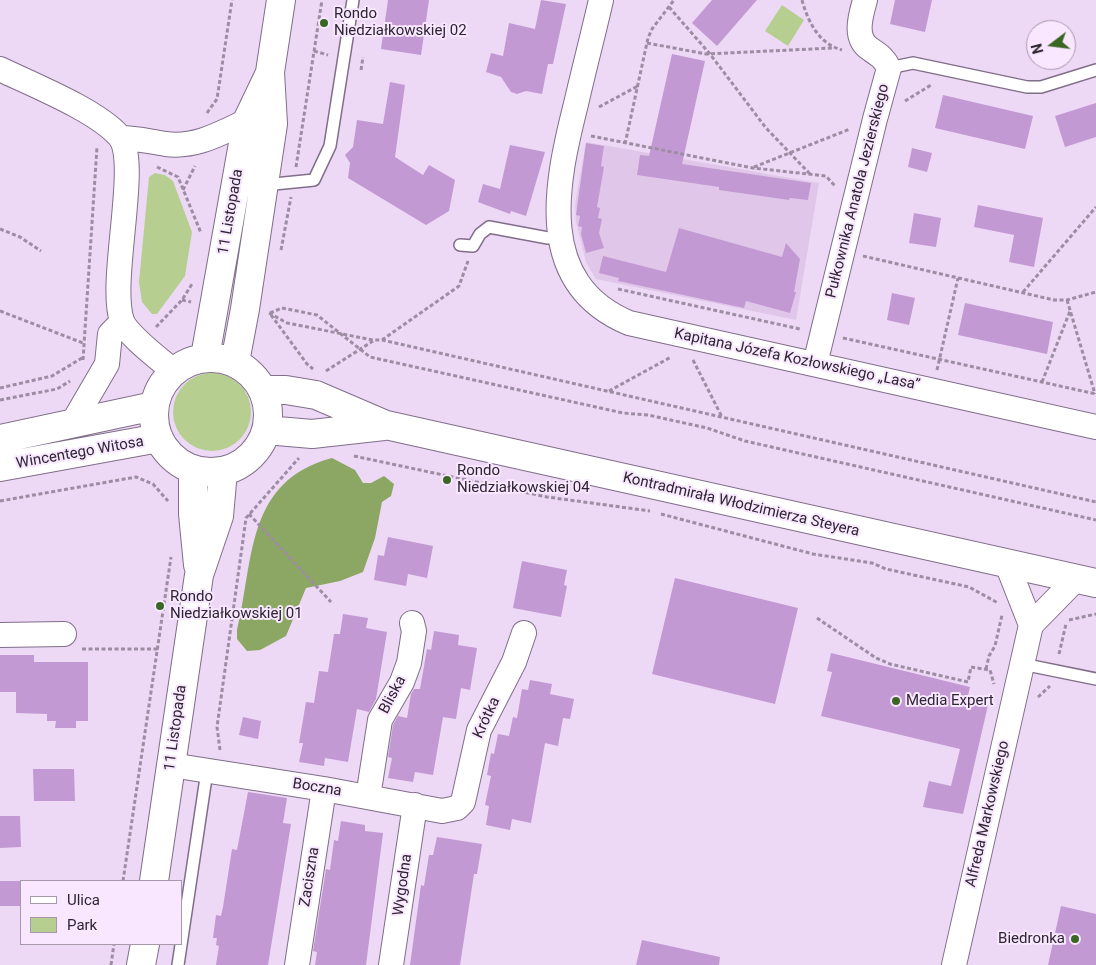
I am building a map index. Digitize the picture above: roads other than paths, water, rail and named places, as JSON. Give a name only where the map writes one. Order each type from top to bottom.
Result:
[{"type":"street","name":"11 Listopada","points":[[235,362],[246,309],[273,124],[270,72],[281,0]]},
{"type":"street","points":[[559,228],[559,177],[601,0]]},
{"type":"street","name":"Pułkownika Anatola Jezierskiego","points":[[815,364],[875,118],[890,68],[884,58],[868,48],[861,38],[859,25],[865,0]]},
{"type":"street","points":[[0,69],[101,120],[121,138],[127,162],[118,297],[122,322],[140,343],[173,371]]},
{"type":"street","name":"11 Listopada","points":[[205,357],[247,121],[270,72]]},
{"type":"street","points":[[121,138],[139,138],[168,145],[197,143],[205,130],[247,121]]},
{"type":"street","name":"Kapitana Józefa Kozłowskiego „Lasa”","points":[[559,228],[572,271],[582,290],[595,305],[629,323],[1096,427]]},
{"type":"street","points":[[72,424],[107,364],[110,334],[122,322]]},
{"type":"street","points":[[205,357],[235,362],[251,373],[263,390],[269,410],[266,430],[260,444],[238,466],[223,471],[208,472],[193,469],[179,462],[167,452],[159,438],[154,422],[154,406],[161,387],[173,371],[188,362],[205,357]]},
{"type":"street","name":"Kontradmirała Włodzimierza Steyera","points":[[263,390],[286,390],[316,395],[386,426],[1086,581]]},
{"type":"street","name":"Wincentego Witosa","points":[[0,439],[154,406]]},
{"type":"street","name":"Kontradmirała Włodzimierza Steyera","points":[[266,430],[312,434],[386,426]]},
{"type":"street","name":"Wincentego Witosa","points":[[0,467],[159,438]]},
{"type":"street","name":"11 Listopada","points":[[193,469],[193,514],[199,575]]},
{"type":"street","name":"11 Listopada","points":[[154,880],[199,575],[219,516],[223,471]]},
{"type":"street","points":[[1007,564],[1031,625],[1086,581]]},
{"type":"street","name":"Bliska","points":[[368,797],[380,720],[402,682],[409,663],[414,631],[412,623]]},
{"type":"street","name":"Alfreda Markowskiego","points":[[954,965],[1031,625]]},
{"type":"street","name":"Krótka","points":[[462,806],[480,730],[514,662],[524,633]]},
{"type":"street","points":[[0,635],[64,634]]},
{"type":"street","name":"Boczna","points":[[171,765],[324,789],[442,811],[462,806]]},
{"type":"street","name":"Zaciszna","points":[[297,965],[324,789]]},
{"type":"street","name":"Wygodna","points":[[391,965],[415,805]]},
{"type":"street","points":[[141,965],[144,945]]},
{"type":"lane","points":[[264,185],[314,180],[328,153],[353,0]]},
{"type":"lane","points":[[890,68],[913,63],[1027,87],[1042,87],[1096,70]]},
{"type":"lane","points":[[460,245],[473,246],[480,234],[489,227],[548,238],[559,228]]},
{"type":"lane","points":[[1022,664],[1096,679]]},
{"type":"lane","points":[[182,944],[214,772]]},
{"type":"lane","points":[[178,965],[182,945]]},
{"type":"place","name":"Rondo Niedziałkowskiej 02","points":[[324,23]]},
{"type":"place","name":"Rondo Niedziałkowskiej 04","points":[[447,480]]},
{"type":"place","name":"Rondo Niedziałkowskiej 01","points":[[160,606]]},
{"type":"place","name":"Media Expert","points":[[896,701]]},
{"type":"place","name":"Biedronka","points":[[1075,939]]}]
